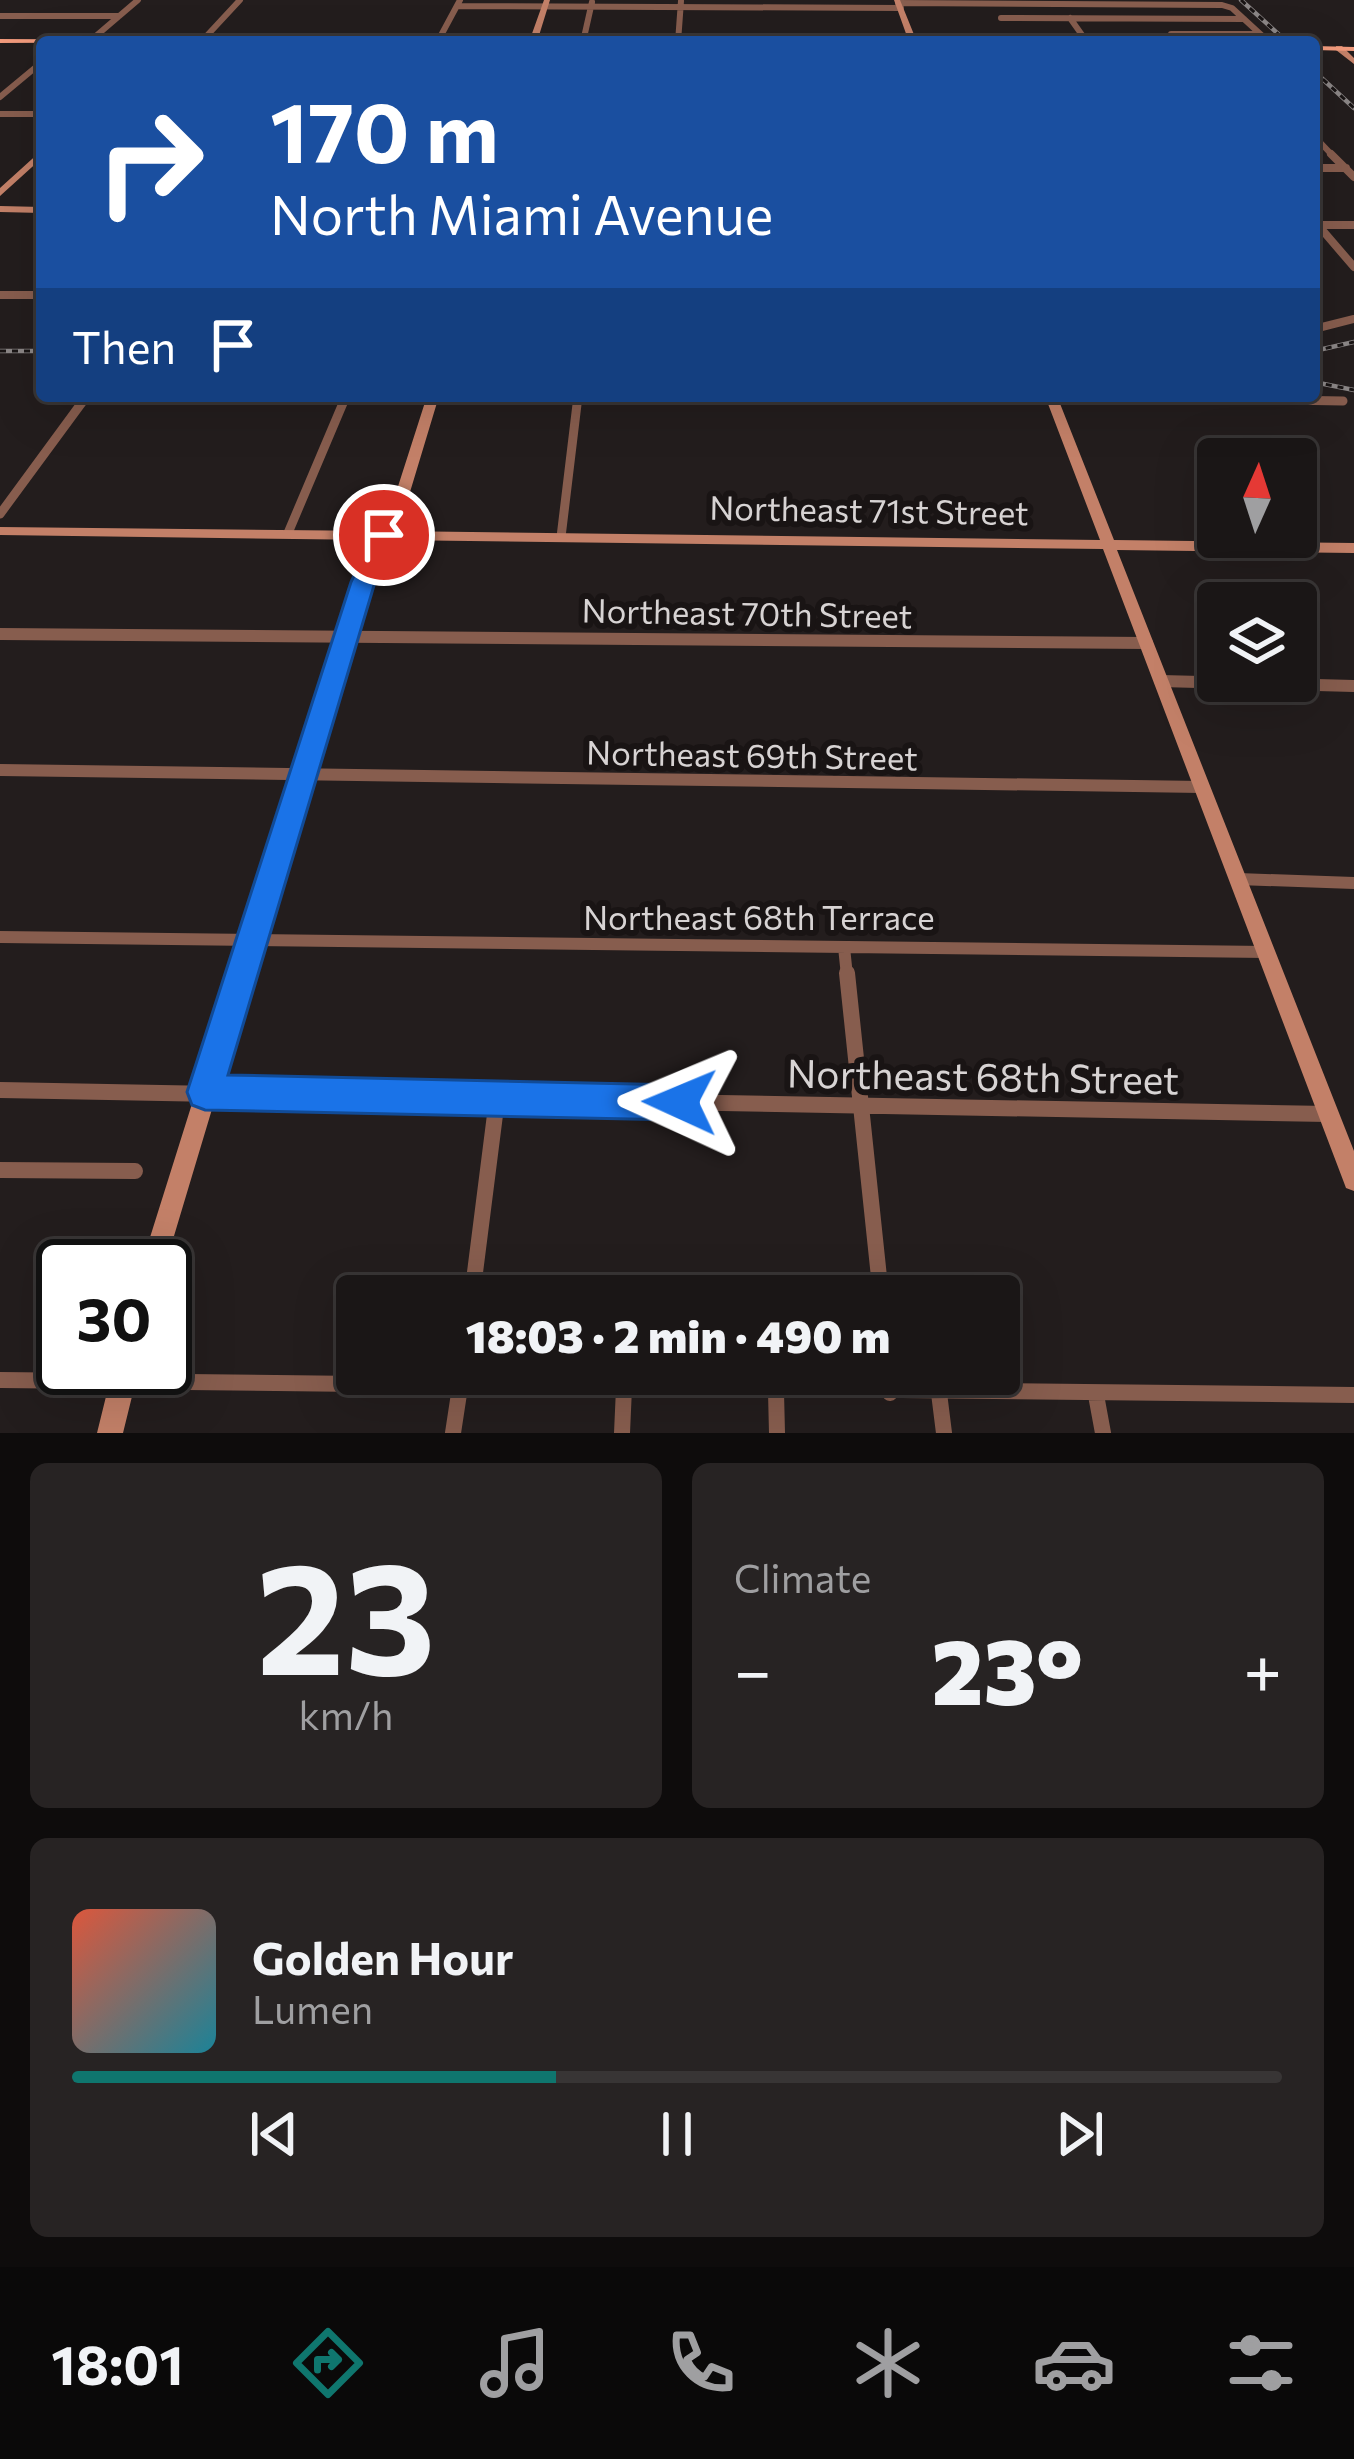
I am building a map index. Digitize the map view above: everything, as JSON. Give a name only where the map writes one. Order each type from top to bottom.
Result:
[{"type":"main road","points":[[535,36],[546,3]]},
{"type":"main road","points":[[899,4],[911,36]]},
{"type":"main road","points":[[0,41],[36,42]]},
{"type":"main road","points":[[1320,48],[1354,48]]},
{"type":"main road","points":[[1339,48],[1354,62]]},
{"type":"main road","points":[[0,194],[36,160]]},
{"type":"main road","points":[[0,209],[36,210]]},
{"type":"main road","points":[[161,1239],[346,635],[407,482],[431,402]]},
{"type":"main road","points":[[1053,402],[1328,1114],[1350,1159],[1354,1180]]},
{"type":"main road","name":"Northeast 71st Street","points":[[0,531],[1354,548]]},
{"type":"main road","points":[[110,1433],[119,1395]]},
{"type":"street","points":[[96,36],[138,0]]},
{"type":"street","points":[[207,36],[240,0]]},
{"type":"street","points":[[440,36],[459,3],[1165,2],[1226,5],[1263,36]]},
{"type":"street","points":[[584,36],[592,3]]},
{"type":"street","points":[[678,36],[680,3]]},
{"type":"street","points":[[0,16],[119,16]]},
{"type":"street","points":[[1001,18],[1244,19]]},
{"type":"street","points":[[1070,18],[1083,36]]},
{"type":"street","points":[[1159,19],[1172,34],[1261,34]]},
{"type":"street","points":[[0,97],[36,67]]},
{"type":"street","points":[[0,114],[36,114]]},
{"type":"street","points":[[1320,142],[1354,177]]},
{"type":"street","points":[[1320,168],[1346,168]]},
{"type":"street","points":[[1320,225],[1354,225]]},
{"type":"street","points":[[1320,229],[1354,267]]},
{"type":"street","points":[[0,295],[36,296]]},
{"type":"street","points":[[1320,328],[1354,319]]},
{"type":"street","points":[[1320,401],[1343,401]]},
{"type":"street","points":[[0,514],[82,402]]},
{"type":"street","points":[[288,533],[343,402]]},
{"type":"street","points":[[561,537],[577,402]]},
{"type":"street","name":"Northeast 70th Street","points":[[0,634],[1147,643]]},
{"type":"street","points":[[1161,681],[1354,686]]},
{"type":"street","name":"Northeast 69th Street","points":[[0,770],[1202,787]]},
{"type":"street","points":[[1238,879],[1354,883]]},
{"type":"street","name":"Northeast 68th Terrace","points":[[0,937],[1266,952]]},
{"type":"street","points":[[844,946],[879,1275]]},
{"type":"street","name":"Northeast 68th Street","points":[[0,1090],[1328,1114]]},
{"type":"street","points":[[475,1275],[497,1099]]},
{"type":"street","points":[[0,1170],[135,1171]]},
{"type":"street","points":[[192,1377],[336,1379]]},
{"type":"street","points":[[0,1380],[36,1379]]},
{"type":"street","points":[[1020,1394],[1354,1395]]},
{"type":"street","points":[[453,1433],[459,1395]]},
{"type":"street","points":[[622,1433],[624,1395]]},
{"type":"street","points":[[776,1395],[777,1433]]},
{"type":"street","points":[[939,1395],[944,1433]]},
{"type":"street","points":[[1096,1395],[1102,1433]]},
{"type":"railway","points":[[1241,0],[1280,36]]},
{"type":"railway","points":[[1320,77],[1354,108]]},
{"type":"railway","points":[[1320,350],[1354,342]]},
{"type":"railway","points":[[0,351],[36,351]]},
{"type":"railway","points":[[1320,383],[1354,390]]},
{"type":"route","points":[[384,535],[363,582],[205,1092],[680,1102]]}]
